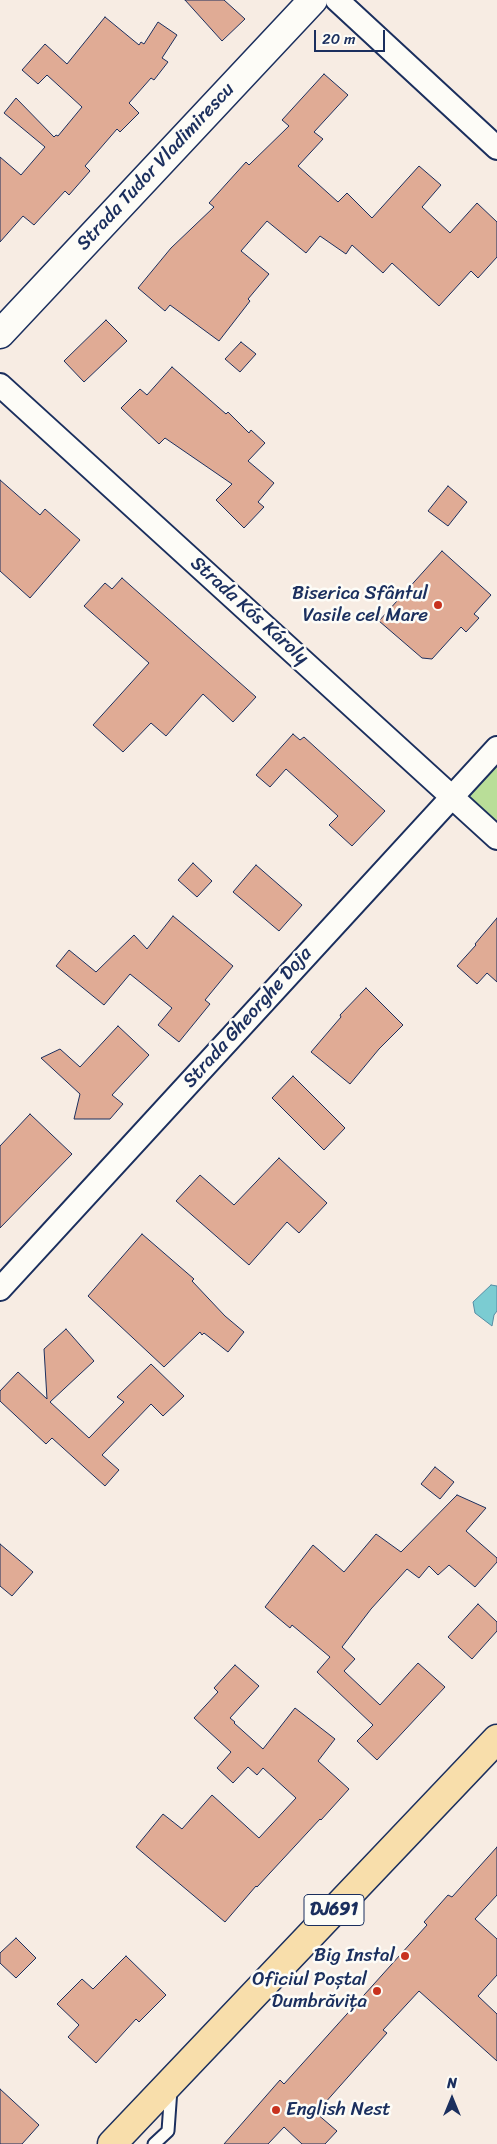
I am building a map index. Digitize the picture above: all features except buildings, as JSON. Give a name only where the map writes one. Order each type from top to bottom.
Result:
[{"type":"main road","name":"DJ691","points":[[112,2144],[497,1739]]},
{"type":"street","points":[[337,0],[497,148]]},
{"type":"street","name":"Strada Tudor Vladimirescu","points":[[0,334],[301,3]]},
{"type":"street","name":"Strada Kós Károly","points":[[0,385],[497,838]]},
{"type":"street","name":"Strada Gheorghe Doja","points":[[0,1290],[497,748]]},
{"type":"lane","points":[[154,2144],[168,2131],[171,2082]]},
{"type":"green space","points":[[497,748],[497,838],[452,796]]},
{"type":"water","points":[[491,1285],[497,1286],[497,1311],[494,1315],[492,1326],[475,1313],[473,1302]]},
{"type":"place","name":"Biserica Sfântul Vasile cel Mare","points":[[438,605]]},
{"type":"place","name":"Big Instal","points":[[405,1956]]},
{"type":"place","name":"Oficiul Poștal Dumbrăvița","points":[[377,1991]]},
{"type":"place","name":"English Nest","points":[[276,2110]]}]
